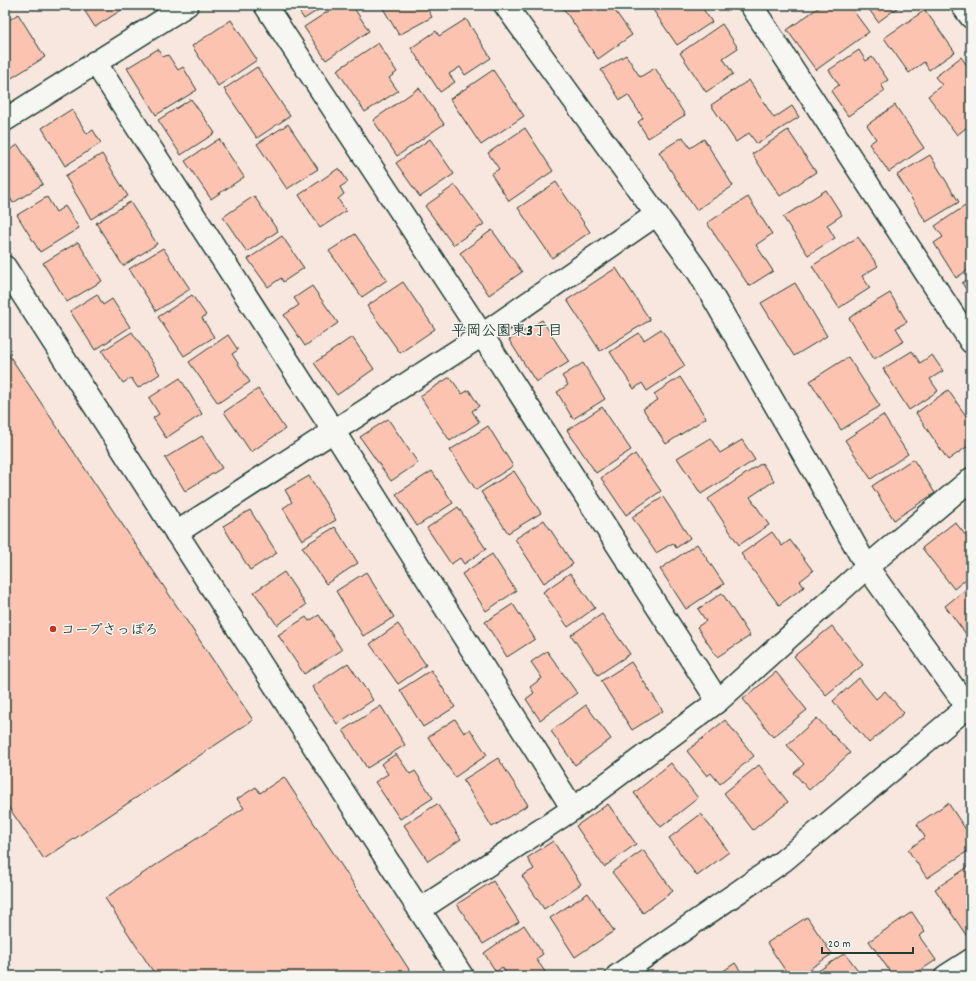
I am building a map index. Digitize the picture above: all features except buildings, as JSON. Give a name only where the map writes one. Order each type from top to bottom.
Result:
[{"type":"street","points":[[5,120],[187,5]]},
{"type":"street","points":[[265,5],[482,336],[718,701]]},
{"type":"street","points":[[506,5],[699,273],[817,477],[867,567],[970,708],[783,861],[617,976]]},
{"type":"street","points":[[962,5],[971,17]]},
{"type":"street","points":[[759,8],[971,342]]},
{"type":"street","points":[[95,62],[334,432],[574,809]]},
{"type":"street","points":[[176,533],[482,336],[657,214]]},
{"type":"street","points":[[5,267],[462,976]]},
{"type":"street","points":[[419,910],[574,809],[718,701],[867,567],[971,479]]},
{"type":"street","points":[[946,976],[971,960]]},
{"type":"place","name":"コープさっぽろ","points":[[53,629]]},
{"type":"district","name":"平岡公園東3丁目","points":[[507,330]]}]
